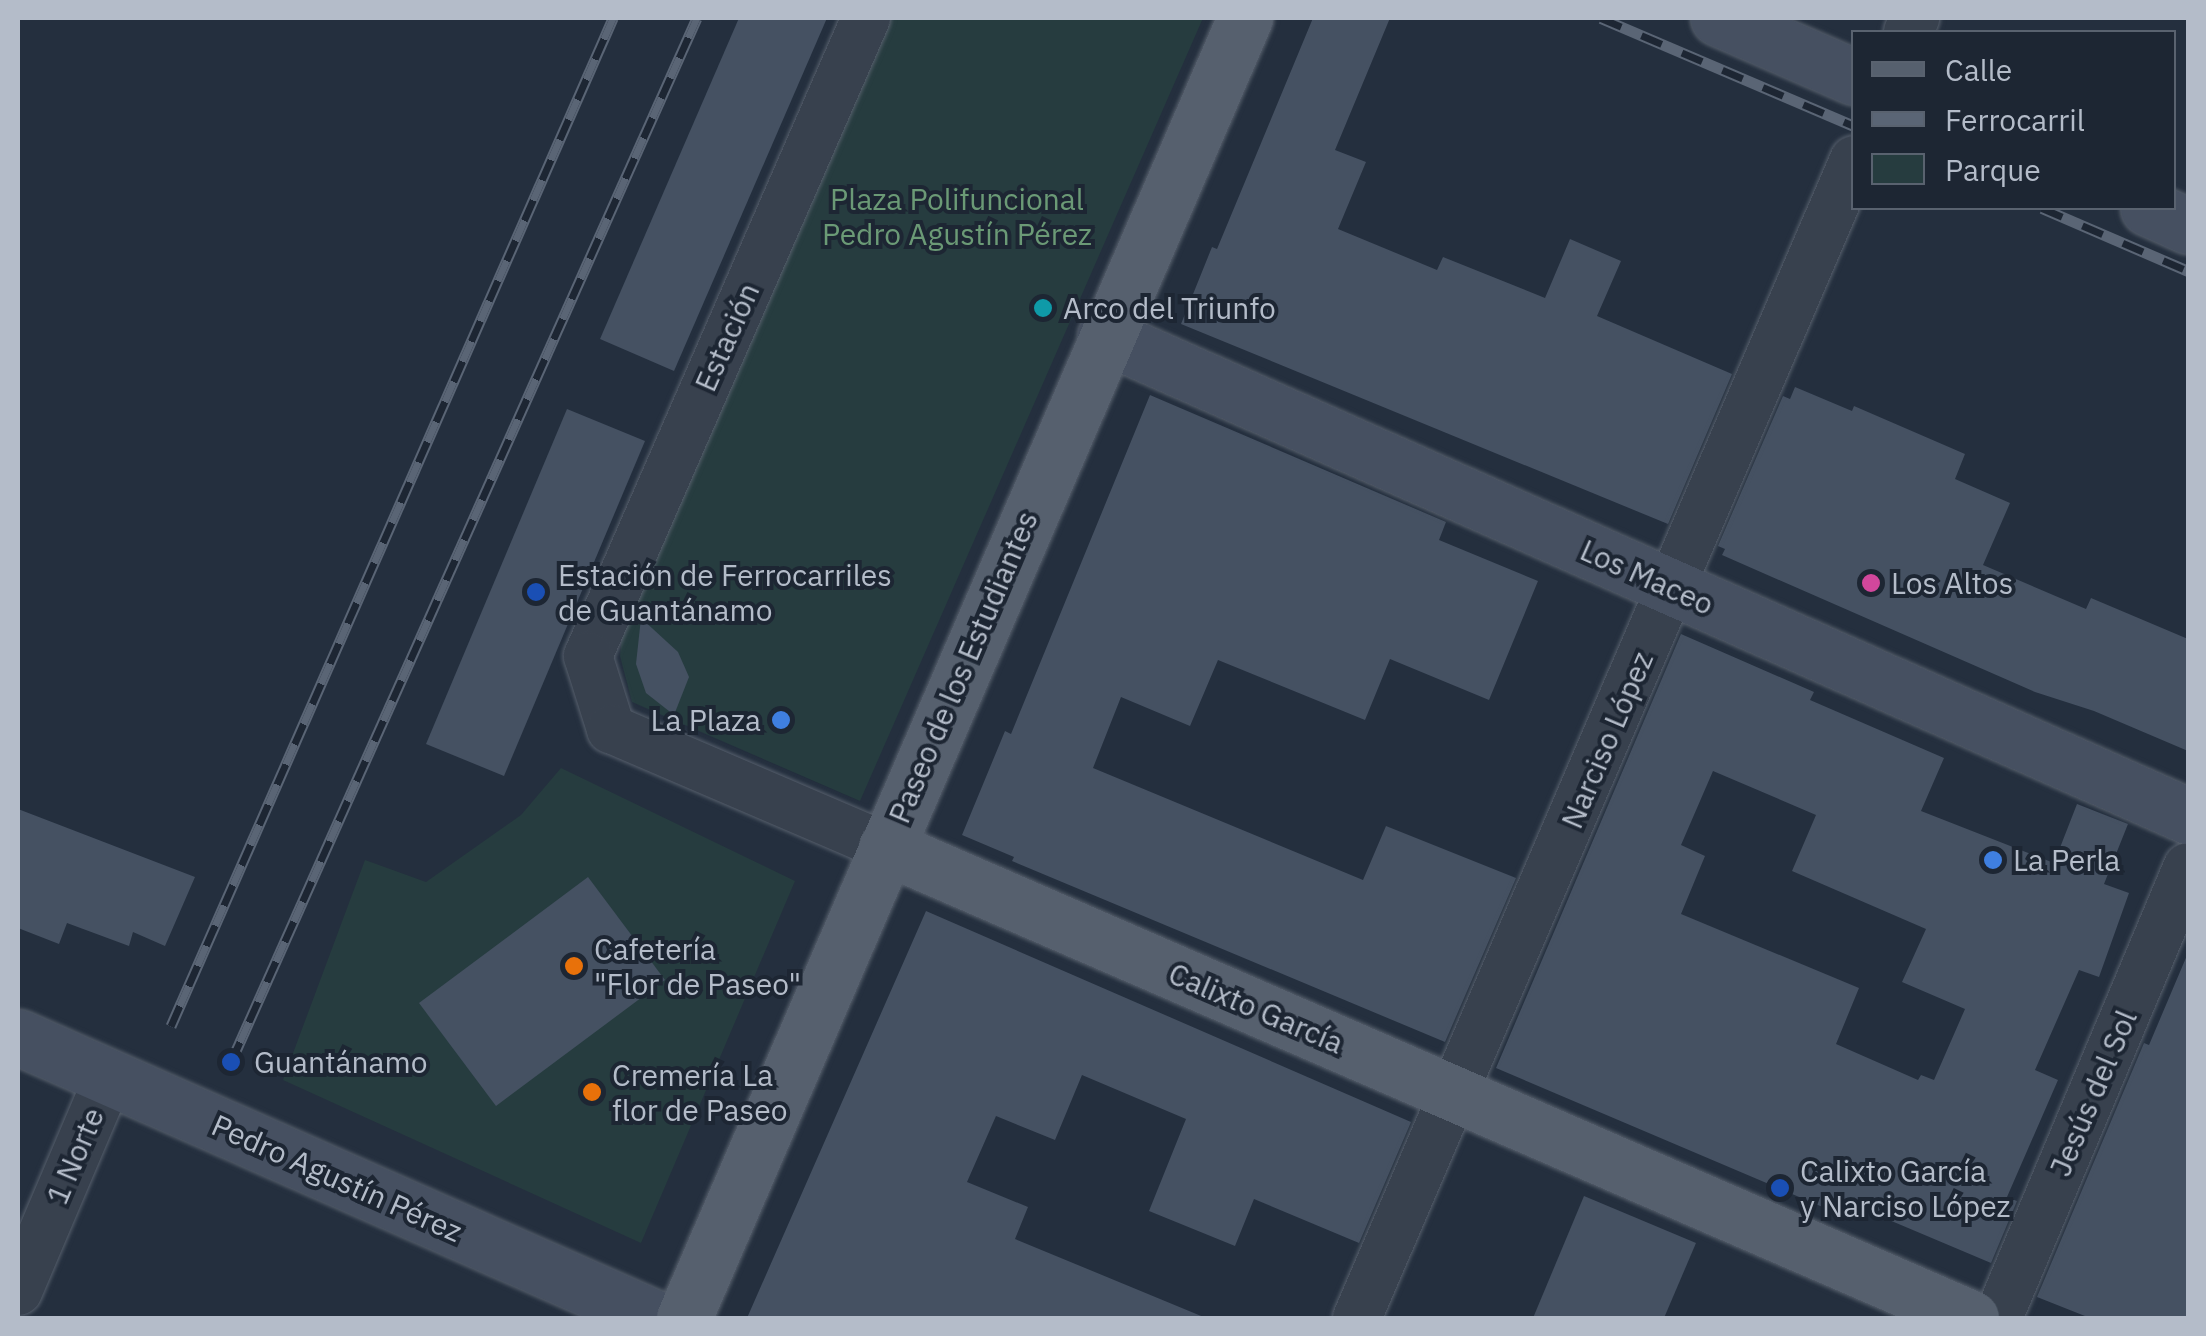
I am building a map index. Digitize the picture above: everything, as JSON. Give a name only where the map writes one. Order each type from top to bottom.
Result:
[{"type":"main road","name":"Paseo de los Estudiantes","points":[[684,1318],[1244,18]]},
{"type":"main road","name":"Calixto García","points":[[886,847],[1971,1318]]},
{"type":"street","name":"Estación","points":[[588,656],[866,18]]},
{"type":"street","points":[[1718,18],[1851,76]]},
{"type":"street","name":"Narciso López","points":[[1357,1318],[1851,167]]},
{"type":"street","points":[[2152,210],[2188,226]]},
{"type":"street","name":"Los Maceo","points":[[1105,336],[2188,816]]},
{"type":"street","name":"Calixto García","points":[[588,656],[611,729],[886,847]]},
{"type":"street","name":"Jesús del Sol","points":[[1998,1318],[2188,867]]},
{"type":"street","name":"Pedro Agustín Pérez","points":[[18,1037],[655,1318]]},
{"type":"street","name":"1 Norte","points":[[18,1291],[109,1077]]},
{"type":"green space","name":"Plaza Polifuncional Pedro Agustín Pérez","points":[[886,18],[1203,18],[860,801],[632,702],[620,656],[624,616]]},
{"type":"green space","points":[[561,768],[795,881],[641,1243],[283,1080],[365,860],[426,882],[521,815]]},
{"type":"building","points":[[739,18],[827,18],[674,371],[600,339]]},
{"type":"building","points":[[1313,18],[1390,18],[1335,150],[1366,162],[1338,229],[1437,270],[1443,257],[1545,298],[1570,239],[1621,261],[1597,316],[1732,374],[1668,524],[1181,324],[1212,247],[1217,249]]},
{"type":"building","points":[[1795,387],[1852,411],[1854,406],[1965,454],[1955,479],[2010,503],[1983,565],[2086,609],[2091,598],[2188,639],[2188,751],[2094,711],[2035,692],[1722,555],[1725,549],[1718,546],[1783,396],[1790,399]]},
{"type":"building","points":[[1150,395],[1446,522],[1439,540],[1538,581],[1489,700],[1390,659],[1365,720],[1218,660],[1190,726],[1121,697],[1093,768],[1363,880],[1386,826],[1516,878],[1445,1042],[1012,861],[1014,857],[962,835],[1005,731],[1011,734]]},
{"type":"building","name":"Estación de Ferrocarriles de Guantánamo","points":[[567,409],[645,441],[504,776],[426,744]]},
{"type":"building","points":[[641,618],[678,652],[689,677],[674,715],[646,693],[636,664]]},
{"type":"building","points":[[1681,634],[1814,692],[1810,700],[1944,758],[1921,811],[2054,863],[2077,804],[2128,824],[2104,884],[2129,893],[2099,977],[2079,970],[2035,1070],[2058,1080],[2007,1197],[2017,1201],[1991,1263],[1837,1198],[1832,1211],[1496,1068]],"holes":[[[1713,771],[1816,815],[1792,871],[1926,929],[1902,982],[1965,1009],[1934,1080],[1921,1075],[1918,1080],[1836,1044],[1859,988],[1681,914],[1705,856],[1681,845]]]},
{"type":"building","points":[[18,809],[195,877],[165,946],[133,932],[129,946],[67,923],[59,944],[18,928]]},
{"type":"building","points":[[588,877],[665,980],[496,1106],[419,1003]]},
{"type":"building","points":[[926,911],[1411,1122],[1359,1243],[1254,1199],[1235,1246],[1149,1211],[1186,1119],[1082,1075],[1055,1140],[996,1116],[967,1182],[1028,1207],[1015,1239],[1206,1318],[747,1318]]},
{"type":"building","points":[[2188,953],[2188,1318],[2090,1318],[2037,1297],[2144,1043],[2149,1045]]},
{"type":"building","points":[[1584,1196],[1696,1243],[1664,1318],[1533,1318]]},
{"type":"railway","points":[[171,1026],[613,18]]},
{"type":"railway","points":[[231,1062],[697,18]]},
{"type":"railway","points":[[1601,18],[1851,125]]},
{"type":"railway","points":[[2047,210],[2188,271]]},
{"type":"place","name":"Arco del Triunfo","points":[[1043,308]]},
{"type":"place","name":"Los Altos","points":[[1871,583]]},
{"type":"place","name":"Estación de Ferrocarriles de Guantánamo","points":[[536,592]]},
{"type":"place","name":"La Plaza","points":[[781,720]]},
{"type":"place","name":"La Perla","points":[[1993,860]]},
{"type":"place","name":"Cafetería \"Flor de Paseo\"","points":[[574,966]]},
{"type":"place","name":"Guantánamo","points":[[231,1062]]},
{"type":"place","name":"Cremería La flor de Paseo","points":[[592,1092]]},
{"type":"place","name":"Calixto García y Narciso López","points":[[1780,1188]]}]
